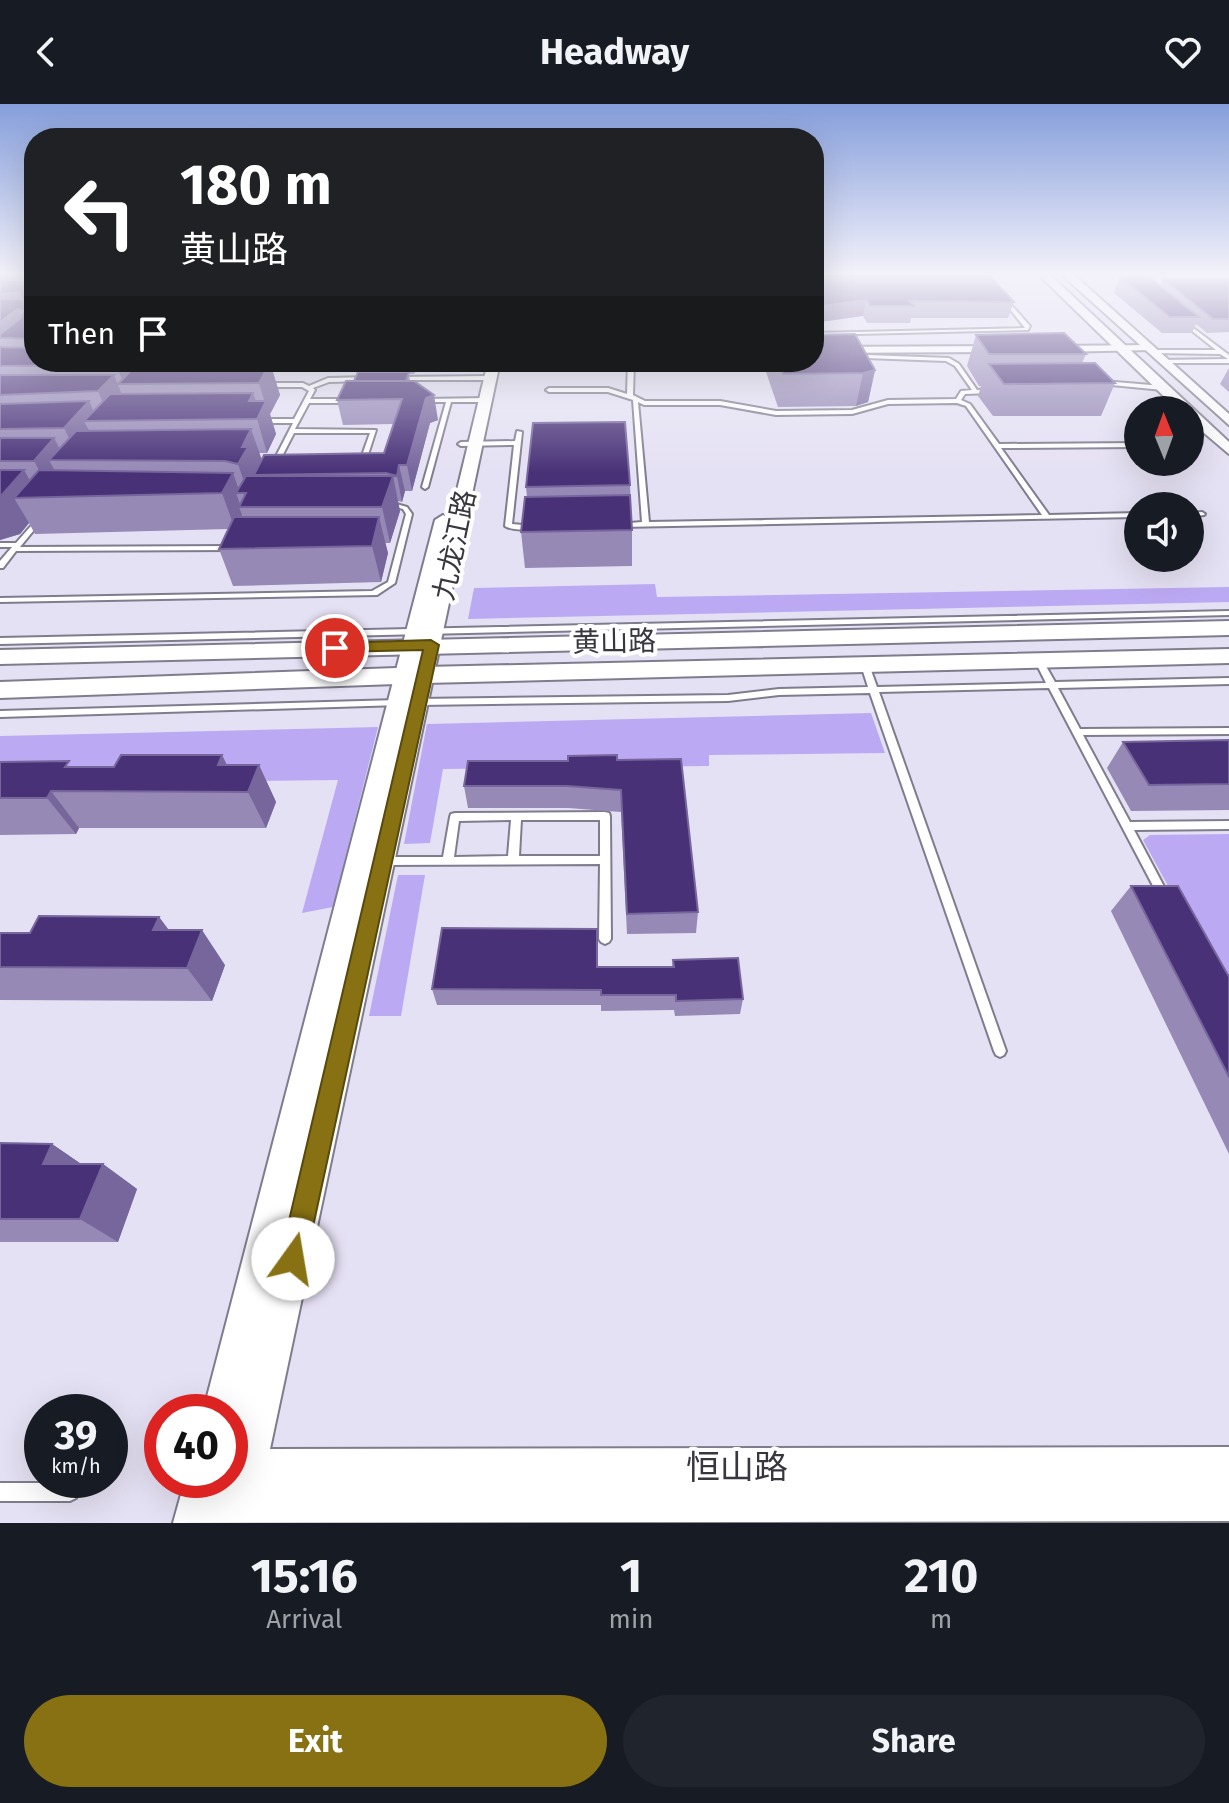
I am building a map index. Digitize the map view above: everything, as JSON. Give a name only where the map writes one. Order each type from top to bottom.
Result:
[{"type":"main road","name":"黄山路","points":[[0,657],[423,638],[1229,628]]},
{"type":"main road","name":"黄山路","points":[[0,690],[416,676],[1229,656]]},
{"type":"street","points":[[1112,340],[1171,396]]},
{"type":"street","points":[[1139,340],[1229,421]]},
{"type":"street","points":[[1047,343],[1118,346],[1151,351]]},
{"type":"street","points":[[824,346],[1018,346],[824,347]]},
{"type":"street","points":[[1034,349],[1118,346]]},
{"type":"street","name":"九龙江路","points":[[248,1416],[371,861],[468,444],[478,383]]},
{"type":"street","points":[[1204,427],[1229,450]]},
{"type":"street","name":"九龙江路","points":[[227,1394],[371,861]]},
{"type":"street","name":"恒山路","points":[[928,1497],[1229,1467]]},
{"type":"street","name":"恒山路","points":[[248,1493],[1229,1500]]},
{"type":"street","name":"九龙江路","points":[[194,1523],[225,1498]]},
{"type":"lane","points":[[835,340],[837,344]]},
{"type":"lane","points":[[940,340],[943,344]]},
{"type":"lane","points":[[1207,340],[1229,360]]},
{"type":"lane","points":[[1151,351],[1221,352]]},
{"type":"lane","points":[[1151,351],[1229,360]]},
{"type":"lane","points":[[867,357],[947,359],[957,365],[975,391]]},
{"type":"lane","points":[[632,372],[646,525]]},
{"type":"lane","points":[[257,385],[311,387],[336,379],[478,383]]},
{"type":"lane","points":[[418,400],[478,383]]},
{"type":"lane","points":[[425,487],[478,383]]},
{"type":"lane","points":[[1090,383],[1131,383],[1136,388],[1163,388]]},
{"type":"lane","points":[[275,464],[311,387]]},
{"type":"lane","points":[[549,390],[608,390],[633,398],[720,403],[776,413],[852,412],[888,402],[958,401],[968,405],[1046,516]]},
{"type":"lane","points":[[958,401],[963,392],[1003,391]]},
{"type":"lane","points":[[307,401],[354,401]]},
{"type":"lane","points":[[249,421],[297,421]]},
{"type":"lane","points":[[292,431],[374,431],[362,464],[347,464]]},
{"type":"lane","points":[[519,432],[508,526],[537,527]]},
{"type":"lane","points":[[468,444],[517,443]]},
{"type":"lane","points":[[996,446],[1124,445]]},
{"type":"lane","points":[[262,458],[275,464],[289,464]]},
{"type":"lane","points":[[0,600],[360,595],[389,586],[408,510],[392,504],[377,504]]},
{"type":"lane","points":[[0,566],[45,513]]},
{"type":"lane","points":[[617,525],[1124,515]]},
{"type":"lane","points":[[233,548],[240,534]]},
{"type":"lane","points":[[0,545],[245,550]]},
{"type":"lane","points":[[385,548],[400,548]]},
{"type":"lane","points":[[0,641],[423,638],[668,623],[1229,613]]},
{"type":"lane","points":[[1039,661],[1171,908]]},
{"type":"lane","points":[[865,665],[1000,1051]]},
{"type":"lane","points":[[0,714],[728,698],[779,692],[1229,681]]},
{"type":"lane","points":[[1077,732],[1229,731]]},
{"type":"lane","points":[[448,861],[455,817],[605,816],[605,939]]},
{"type":"lane","points":[[513,861],[516,817]]},
{"type":"lane","points":[[1127,826],[1229,825]]},
{"type":"lane","points":[[371,861],[605,860]]},
{"type":"lane","points":[[0,1492],[24,1492]]},
{"type":"shaded area","points":[[655,584],[657,597],[1229,587],[1229,602],[468,619],[474,588]]},
{"type":"shaded area","points":[[871,713],[885,753],[709,755],[709,766],[443,769],[430,843],[404,844],[427,724]]},
{"type":"shaded area","points":[[378,727],[333,907],[302,913],[338,780],[0,784],[0,736]]},
{"type":"shaded area","points":[[1229,834],[1229,998],[1143,840],[1150,835]]},
{"type":"shaded area","points":[[398,875],[425,875],[401,1016],[369,1016]]},
{"type":"building","points":[[824,340],[858,340],[875,370],[863,373],[783,374],[824,372]]},
{"type":"building","points":[[980,340],[1072,340],[1086,354],[989,354]]},
{"type":"building","points":[[0,347],[24,348],[24,366],[0,366]]},
{"type":"building","points":[[1095,363],[1115,383],[1004,384],[989,364]]},
{"type":"building","points":[[129,372],[265,372],[259,383],[118,384]]},
{"type":"building","points":[[358,372],[409,372],[406,381],[354,381]]},
{"type":"building","points":[[0,375],[114,375],[98,391],[0,395]]},
{"type":"building","points":[[346,381],[414,381],[434,395],[426,398],[407,465],[399,465],[397,476],[386,473],[254,475],[264,455],[384,453],[402,399],[337,400]]},
{"type":"building","points":[[253,393],[249,401],[266,401],[257,419],[84,421],[110,394]]},
{"type":"building","points":[[89,401],[64,428],[0,429],[0,404]]},
{"type":"building","points":[[625,422],[630,485],[526,487],[533,423]]},
{"type":"building","points":[[251,429],[242,447],[248,447],[238,464],[225,461],[49,460],[76,431]]},
{"type":"building","points":[[0,438],[54,438],[34,461],[0,461]]},
{"type":"building","points":[[0,470],[24,470],[0,497]]},
{"type":"building","points":[[39,470],[233,473],[222,493],[14,498]]},
{"type":"building","points":[[246,476],[393,476],[382,507],[239,507],[246,493],[236,493]]},
{"type":"building","points":[[630,495],[632,530],[521,532],[525,497]]},
{"type":"building","points":[[234,517],[379,517],[372,546],[219,549]]},
{"type":"building","points":[[1229,740],[1229,784],[1149,785],[1123,742]]},
{"type":"building","points":[[121,755],[222,755],[218,765],[259,765],[248,792],[51,791],[47,798],[0,798],[0,762],[69,761],[65,767],[114,767]]},
{"type":"building","points":[[617,755],[617,760],[681,759],[698,912],[627,914],[621,790],[567,786],[464,786],[468,761],[568,761],[568,756]]},
{"type":"building","points":[[1131,886],[1178,886],[1229,977],[1229,1077]]},
{"type":"building","points":[[39,916],[159,917],[153,930],[202,930],[187,968],[0,967],[0,933],[30,933]]},
{"type":"building","points":[[442,928],[597,929],[597,967],[674,967],[673,960],[738,958],[743,999],[676,1001],[676,995],[601,995],[601,990],[432,989]]},
{"type":"building","points":[[0,1143],[52,1144],[43,1164],[103,1164],[80,1219],[0,1219]]},
{"type":"route","points":[[293,1259],[431,645],[335,648]]}]
